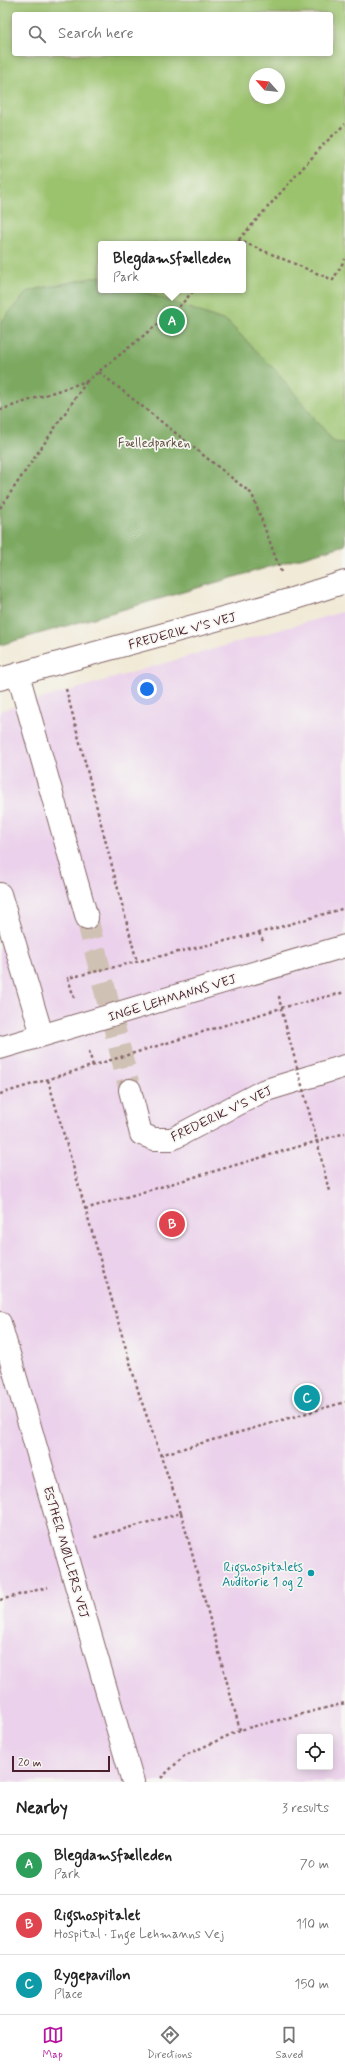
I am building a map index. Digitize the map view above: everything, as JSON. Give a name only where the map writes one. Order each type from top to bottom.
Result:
[{"type":"street","name":"FREDERIK V'S VEJ","points":[[88,918],[9,677],[292,599],[345,582]]},
{"type":"street","points":[[0,894],[42,1036]]},
{"type":"street","name":"INGE LEHMANNS VEJ","points":[[0,1048],[345,946]]},
{"type":"street","name":"FREDERIK V'S VEJ","points":[[130,1090],[141,1134],[154,1139],[172,1139],[263,1091],[345,1066]]},
{"type":"street","name":"ESTHER MØLLERS VEJ","points":[[0,1323],[134,1782]]},
{"type":"path","points":[[238,240],[324,144],[345,124]]},
{"type":"path","points":[[246,243],[332,280],[345,259]]},
{"type":"path","points":[[0,410],[87,381],[178,308],[191,293]]},
{"type":"path","points":[[99,372],[252,494],[292,599]]},
{"type":"path","points":[[0,508],[87,381]]},
{"type":"path","points":[[59,664],[137,962]]},
{"type":"path","points":[[68,978],[259,933],[345,908]]},
{"type":"path","points":[[0,1094],[281,1008],[345,992]]},
{"type":"path","points":[[281,1008],[329,1190]]},
{"type":"path","points":[[48,1080],[140,1397],[181,1513],[240,1730]]},
{"type":"path","points":[[85,1208],[345,1133]]},
{"type":"path","points":[[160,1455],[345,1402]]},
{"type":"path","points":[[86,1540],[181,1513]]},
{"type":"path","points":[[0,1600],[76,1580]]},
{"type":"path","points":[[156,1782],[184,1756],[240,1730],[345,1703]]},
{"type":"shaded area","points":[[345,611],[345,1782],[0,1782],[0,711]]},
{"type":"green space","name":"Fælledparken","points":[[0,0],[345,0],[345,545],[0,645]]},
{"type":"green space","points":[[98,277],[98,293],[147,293],[228,322],[277,372],[334,442],[345,443],[345,545],[0,645],[0,323],[28,291]]},
{"type":"tunnel","points":[[87,918],[130,1090]]},
{"type":"place","name":"Blegdamsfælleden","points":[[172,321]]},
{"type":"place","name":"Rigshospitalet","points":[[172,1224]]},
{"type":"place","name":"Rygepavillon","points":[[307,1398]]},
{"type":"place","name":"Rigshospitalets Auditorie 1 og 2","points":[[311,1573]]}]
